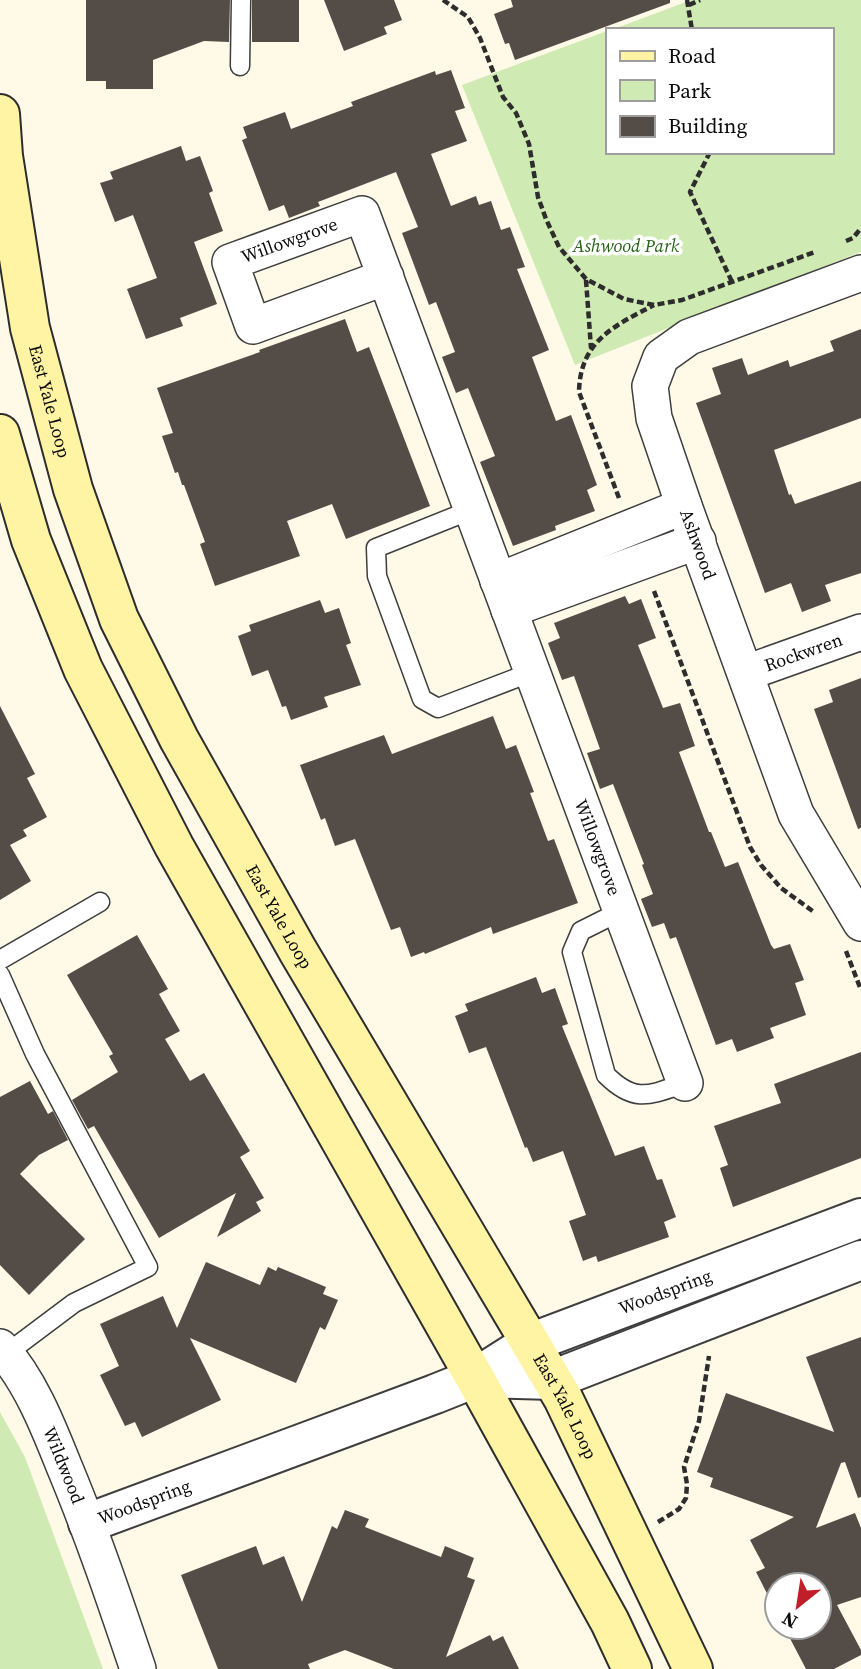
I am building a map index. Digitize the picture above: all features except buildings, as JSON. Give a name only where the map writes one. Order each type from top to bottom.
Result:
[{"type":"main road","name":"East Yale Loop","points":[[0,114],[3,156],[30,328],[73,489],[119,619],[179,739],[291,939],[552,1380],[693,1669]]},
{"type":"main road","points":[[0,434],[31,540],[83,669],[174,846],[475,1378],[610,1622],[632,1669]]},
{"type":"street","name":"Ashwood","points":[[851,933],[796,814],[684,506],[654,418],[650,386],[661,357],[689,337],[861,273]]},
{"type":"street","name":"Willowgrove","points":[[386,277],[685,1083]]},
{"type":"street","points":[[503,595],[630,528],[684,506]]},
{"type":"street","points":[[503,595],[643,561],[698,541]]},
{"type":"street","name":"Rockwren","points":[[746,673],[861,632]]},
{"type":"street","name":"Woodspring","points":[[88,1524],[475,1378],[530,1343],[861,1218]]},
{"type":"street","name":"Woodspring","points":[[475,1378],[552,1380],[861,1260]]},
{"type":"street","name":"Wildwood","points":[[3,1351],[38,1408],[88,1524],[138,1669]]},
{"type":"lane","points":[[240,66],[241,0]]},
{"type":"lane","points":[[471,510],[376,548],[377,576],[422,699],[438,708],[532,672]]},
{"type":"lane","points":[[0,960],[100,902]]},
{"type":"lane","points":[[621,911],[582,931],[572,952],[606,1075],[618,1087],[632,1094],[648,1096],[685,1083]]},
{"type":"lane","points":[[0,975],[36,1054],[148,1268],[74,1303],[3,1351]]},
{"type":"path","points":[[443,0],[468,17],[480,38],[502,97],[516,113],[529,144],[538,197],[559,247],[586,279],[624,299],[654,305]]},
{"type":"path","points":[[692,28],[688,2],[700,0]]},
{"type":"path","points":[[709,154],[690,192],[733,282],[739,319]]},
{"type":"path","points":[[841,243],[853,238],[861,228]]},
{"type":"path","points":[[630,528],[579,392],[580,374],[591,349],[611,327],[654,305],[682,300],[817,251]]},
{"type":"path","points":[[586,279],[591,349]]},
{"type":"path","points":[[643,561],[750,847],[781,888],[807,905],[821,919]]},
{"type":"path","points":[[851,933],[846,952],[861,990]]},
{"type":"path","points":[[666,1518],[679,1509],[686,1498],[684,1467],[699,1421],[709,1359],[705,1320]]},
{"type":"green space","name":"Ashwood Park","points":[[691,0],[861,0],[861,252],[575,365],[462,85],[606,31],[606,154],[833,154],[833,28],[616,28]]},
{"type":"green space","points":[[0,1412],[25,1457],[103,1669],[0,1669]]}]
